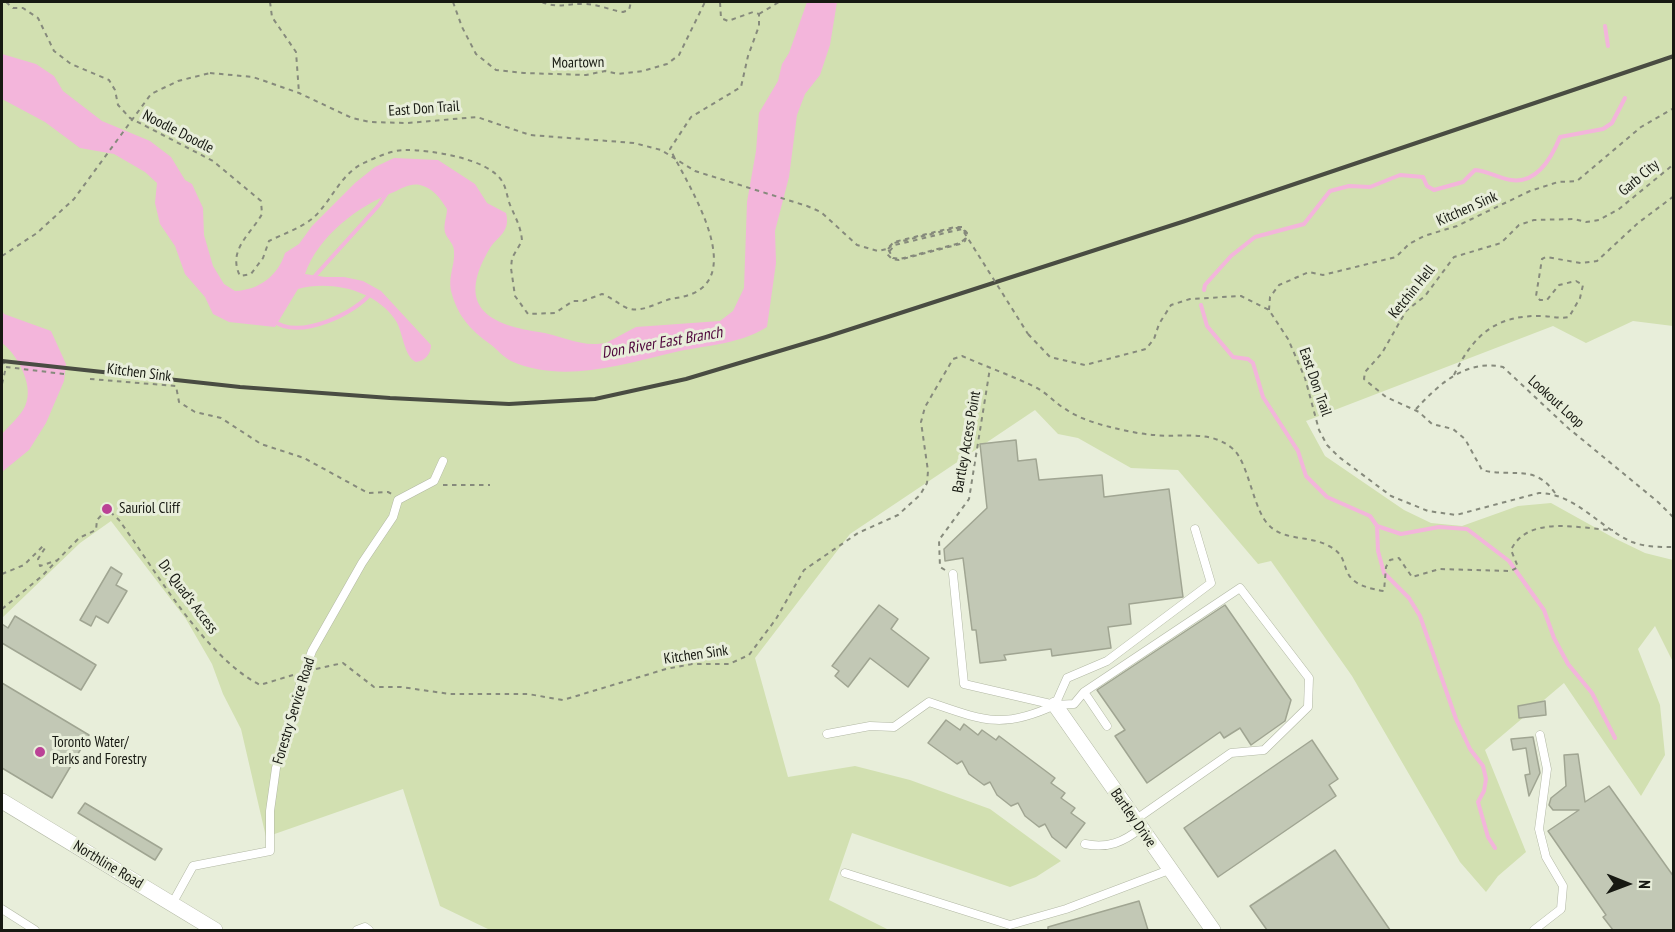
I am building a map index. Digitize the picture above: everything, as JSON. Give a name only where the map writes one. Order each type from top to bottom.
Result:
[{"type":"street","name":"Bartley Drive","points":[[1054,705],[1212,930]]},
{"type":"street","name":"Northline Road","points":[[2,801],[215,930]]},
{"type":"lane","points":[[396,504],[404,495],[431,483],[443,461]]},
{"type":"lane","name":"Forestry Service Road","points":[[172,904],[193,866],[270,852],[270,811],[276,768],[312,651],[362,563],[389,523],[396,504]]},
{"type":"lane","points":[[827,734],[870,726],[894,728],[929,702],[1003,721],[1027,718],[1054,705],[1066,678],[1107,660],[1211,583],[1195,529]]},
{"type":"lane","points":[[953,574],[964,684],[1054,705],[1074,704],[1084,692],[1240,588],[1309,678],[1308,707],[1264,750],[1231,753],[1138,824],[1117,843],[1098,847],[1085,844]]},
{"type":"lane","points":[[1084,692],[1107,726]]},
{"type":"lane","points":[[1534,930],[1561,909],[1563,886],[1546,857],[1539,829],[1547,769],[1540,735]]},
{"type":"lane","points":[[845,873],[1010,925],[1066,909],[1169,870]]},
{"type":"lane","points":[[2,909],[35,930]]},
{"type":"lane","points":[[357,930],[365,927],[369,930]]},
{"type":"path","name":"Noodle Doodle","points":[[6,2],[13,8],[23,8],[38,18],[54,51],[71,64],[109,80],[115,90],[118,105],[130,118],[141,126],[167,135],[213,161],[261,201],[262,214],[240,244],[235,259],[240,276],[251,274],[263,258],[269,241],[315,217],[332,193],[354,169],[392,151],[405,150],[470,160],[493,172],[503,182],[511,208],[517,216],[522,241],[512,258],[515,296],[528,314],[555,313],[573,301],[583,301],[602,294],[628,308],[651,308],[674,298],[697,293],[706,287],[712,269],[712,254],[704,214],[696,194],[675,160]]},
{"type":"path","points":[[270,2],[272,17],[296,52],[299,93]]},
{"type":"path","name":"Moartown","points":[[453,2],[462,27],[476,54],[496,70],[524,74],[586,75],[605,71],[618,74],[643,71],[667,64],[679,55],[705,2]]},
{"type":"path","points":[[542,2],[554,7],[582,3],[622,12],[629,10],[631,2]]},
{"type":"path","points":[[720,2],[721,18],[728,21],[753,12],[759,14],[779,2]]},
{"type":"path","points":[[1519,2],[1530,2]]},
{"type":"path","points":[[675,160],[670,149],[687,123],[703,108],[741,87],[748,56],[759,26],[759,14]]},
{"type":"path","name":"East Don Trail","points":[[2,256],[37,233],[74,199],[151,94],[178,81],[210,73],[238,74],[299,93],[344,115],[370,122],[408,123],[477,117],[530,135],[634,143],[662,150],[695,171],[821,212],[857,245],[866,249],[887,249],[894,242],[955,227],[962,227],[967,232],[965,239],[960,243],[900,259],[892,258],[888,253],[888,249],[889,247],[894,243],[956,228],[962,228],[967,234],[965,241],[960,244],[900,260],[892,259],[887,254],[890,250],[891,247],[895,244],[962,229],[968,237],[974,246],[1028,334],[1050,357],[1085,364],[1146,349],[1154,339],[1159,324],[1171,305],[1190,299],[1241,296],[1269,310],[1295,354],[1320,430],[1328,445],[1339,457],[1391,495],[1428,512],[1456,515],[1539,493],[1557,495]]},
{"type":"path","name":"Kitchen Sink","points":[[1269,310],[1270,297],[1279,285],[1309,272],[1323,275],[1396,257],[1409,244],[1424,236],[1457,226],[1530,191],[1558,182],[1577,181],[1641,127],[1674,108]]},
{"type":"path","name":"Garb City","points":[[1619,209],[1674,164]]},
{"type":"path","points":[[1454,375],[1463,356],[1501,320],[1569,316],[1580,298],[1583,285],[1576,281],[1559,285],[1547,300],[1540,300],[1536,296],[1536,288],[1542,259],[1546,257],[1581,263],[1597,261],[1638,223],[1674,196]]},
{"type":"path","name":"Ketchin Hell","points":[[1557,495],[1547,482],[1536,475],[1482,470],[1465,439],[1453,429],[1432,424],[1415,410],[1386,397],[1364,379],[1365,372],[1382,354],[1406,310],[1425,296],[1454,257],[1502,243],[1519,225],[1534,220],[1574,219],[1586,222],[1599,220],[1619,209]]},
{"type":"path","name":"Kitchen Sink","points":[[305,671],[343,663],[374,687],[401,687],[450,694],[528,694],[563,700],[666,669],[692,664],[729,663],[749,655],[776,620],[804,570],[815,560],[858,532],[898,515],[920,495],[927,483],[928,471],[921,422],[925,407],[953,359],[962,356],[1041,390],[1067,411],[1084,418],[1152,435],[1204,435],[1219,440],[1232,448],[1241,458],[1247,481],[1265,521],[1289,538],[1330,546],[1341,556],[1348,576],[1356,584],[1384,591],[1387,583],[1386,567],[1390,560],[1399,558],[1412,577],[1440,569],[1511,571],[1518,567],[1511,550],[1515,541],[1526,533],[1547,526],[1613,530]]},
{"type":"path","points":[[2,360],[6,367],[2,384]]},
{"type":"path","points":[[6,367],[64,374]]},
{"type":"path","name":"Lookout Loop","points":[[1415,410],[1454,375],[1473,367],[1503,367],[1567,427],[1658,502],[1674,518]]},
{"type":"path","name":"Bartley Access Point","points":[[953,574],[940,567],[939,540],[969,499],[990,368]]},
{"type":"path","name":"Kitchen Sink","points":[[90,379],[176,386],[179,402],[195,412],[220,418],[261,444],[296,454],[368,494],[388,492],[396,504]]},
{"type":"path","points":[[431,483],[459,487],[490,485]]},
{"type":"path","points":[[1557,495],[1634,543],[1674,547]]},
{"type":"path","name":"Dr. Quad's Access","points":[[59,560],[79,538],[96,530],[98,520],[107,509],[119,520],[196,627],[232,668],[260,685],[305,671]]},
{"type":"path","points":[[2,574],[24,565],[43,546],[45,548],[38,559],[40,566],[59,560]]},
{"type":"path","points":[[2,609],[59,560]]},
{"type":"green space","points":[[2,2],[1673,2],[1673,326],[1633,321],[1586,343],[1553,326],[1306,421],[1325,456],[1404,510],[1431,523],[1462,526],[1518,506],[1551,503],[1645,553],[1673,560],[1673,662],[1655,626],[1638,649],[1660,705],[1665,755],[1641,796],[1564,683],[1485,750],[1526,852],[1498,876],[1486,892],[1460,862],[1352,676],[1271,561],[1258,564],[1178,470],[1131,468],[1078,438],[1058,434],[1035,410],[850,534],[755,658],[788,777],[855,766],[910,780],[990,809],[1061,861],[1036,877],[1010,887],[852,833],[829,900],[889,930],[490,930],[440,906],[403,789],[266,837],[241,729],[223,694],[212,664],[186,619],[111,521],[80,543],[2,618]]},
{"type":"water","name":"Don River East Branch","points":[[807,2],[837,2],[830,45],[820,75],[805,94],[797,115],[789,177],[775,231],[776,263],[767,327],[731,342],[589,370],[569,372],[530,368],[511,361],[470,327],[461,315],[451,291],[454,251],[445,232],[447,209],[439,197],[425,186],[420,185],[413,185],[380,198],[353,214],[319,247],[305,274],[363,281],[381,291],[431,345],[425,359],[416,362],[412,359],[406,350],[396,321],[387,310],[365,295],[338,287],[298,289],[275,327],[229,322],[213,314],[205,297],[185,274],[175,246],[160,224],[155,203],[157,183],[145,172],[114,154],[80,148],[45,122],[2,99],[2,54],[36,64],[54,76],[63,91],[102,121],[150,141],[171,157],[185,180],[192,184],[203,208],[204,235],[213,266],[224,284],[235,291],[260,285],[272,275],[285,253],[299,244],[312,226],[355,183],[375,167],[394,158],[438,160],[475,184],[487,203],[506,213],[505,230],[490,248],[480,267],[476,283],[476,297],[481,308],[503,323],[519,328],[582,343],[606,343],[636,327],[720,321],[733,311],[744,288],[747,202],[756,151],[759,113],[778,81],[782,64],[789,53]]},
{"type":"water","points":[[2,310],[4,314],[51,331],[66,364],[64,381],[46,423],[29,450],[2,472],[2,434],[23,410],[28,392],[24,373],[14,356],[2,343]]},
{"type":"building","points":[[1016,440],[1018,461],[1036,459],[1039,480],[1102,475],[1104,497],[1169,489],[1183,597],[1129,604],[1131,624],[1108,627],[1111,648],[1052,656],[1051,649],[1004,655],[1006,660],[980,663],[976,630],[972,630],[963,558],[945,561],[944,549],[987,508],[980,444]]},
{"type":"building","points":[[111,567],[122,574],[116,585],[127,591],[108,623],[96,616],[91,626],[80,620]]},
{"type":"building","points":[[879,605],[898,619],[891,629],[929,658],[908,687],[870,658],[848,687],[835,676],[839,671],[832,666]]},
{"type":"building","points":[[1225,605],[1291,700],[1285,721],[1251,745],[1240,728],[1224,738],[1220,732],[1147,783],[1115,736],[1125,730],[1097,690]]},
{"type":"building","points":[[15,616],[96,665],[81,690],[2,643],[2,624],[8,628]]},
{"type":"building","name":"Toronto Water/ Parks and Forestry","points":[[2,683],[89,735],[52,798],[2,768]]},
{"type":"building","points":[[1545,701],[1546,715],[1519,718],[1518,706]]},
{"type":"building","points":[[946,720],[960,730],[964,724],[978,735],[982,730],[996,740],[999,736],[1055,778],[1051,783],[1065,793],[1061,798],[1075,808],[1071,813],[1085,823],[1066,848],[1052,837],[1045,824],[1039,827],[1025,816],[1018,803],[1011,806],[997,795],[990,782],[984,785],[969,774],[962,761],[957,764],[928,743]]},
{"type":"building","points":[[1533,737],[1540,773],[1529,796],[1525,775],[1530,774],[1526,748],[1513,750],[1511,739]]},
{"type":"building","points":[[1312,740],[1338,779],[1329,785],[1336,796],[1218,877],[1184,828]]},
{"type":"building","points":[[1578,754],[1585,802],[1609,786],[1674,877],[1674,930],[1613,930],[1603,917],[1606,915],[1548,831],[1579,810],[1553,810],[1549,805],[1551,798],[1566,786],[1564,755]]},
{"type":"building","points":[[85,803],[162,849],[155,860],[78,813]]},
{"type":"building","points":[[1335,850],[1390,930],[1267,930],[1250,906]]},
{"type":"building","points":[[1139,901],[1148,930],[1048,930],[1048,927]]},
{"type":"waterway","points":[[1605,26],[1608,46]]},
{"type":"waterway","points":[[1204,290],[1205,285],[1231,256],[1255,237],[1304,224],[1330,191],[1349,186],[1370,187],[1400,175],[1423,177],[1427,186],[1434,190],[1463,182],[1475,170],[1511,180],[1528,178],[1542,168],[1553,153],[1560,137],[1603,129],[1612,123],[1625,98]]},
{"type":"waterway","points":[[313,278],[379,205],[387,193]]},
{"type":"waterway","points":[[274,321],[284,326],[297,328],[326,322],[353,308],[372,292]]},
{"type":"waterway","points":[[1201,305],[1207,326],[1233,357],[1248,359],[1253,363],[1263,397],[1298,451],[1306,476],[1327,497],[1370,516],[1377,526],[1378,551],[1384,573],[1409,598],[1420,616],[1456,719],[1470,749],[1483,766],[1486,779],[1484,791],[1478,802],[1488,837],[1495,848]]},
{"type":"waterway","points":[[1377,526],[1401,534],[1439,527],[1467,529],[1509,561],[1544,610],[1554,638],[1568,664],[1592,693],[1615,738]]},
{"type":"railway","points":[[2,361],[240,387],[390,398],[509,404],[595,399],[686,379],[826,337],[1185,221],[1674,56]]},
{"type":"place","name":"Sauriol Cliff","points":[[107,509]]},
{"type":"place","name":"Toronto Water/ Parks and Forestry","points":[[40,752]]}]
